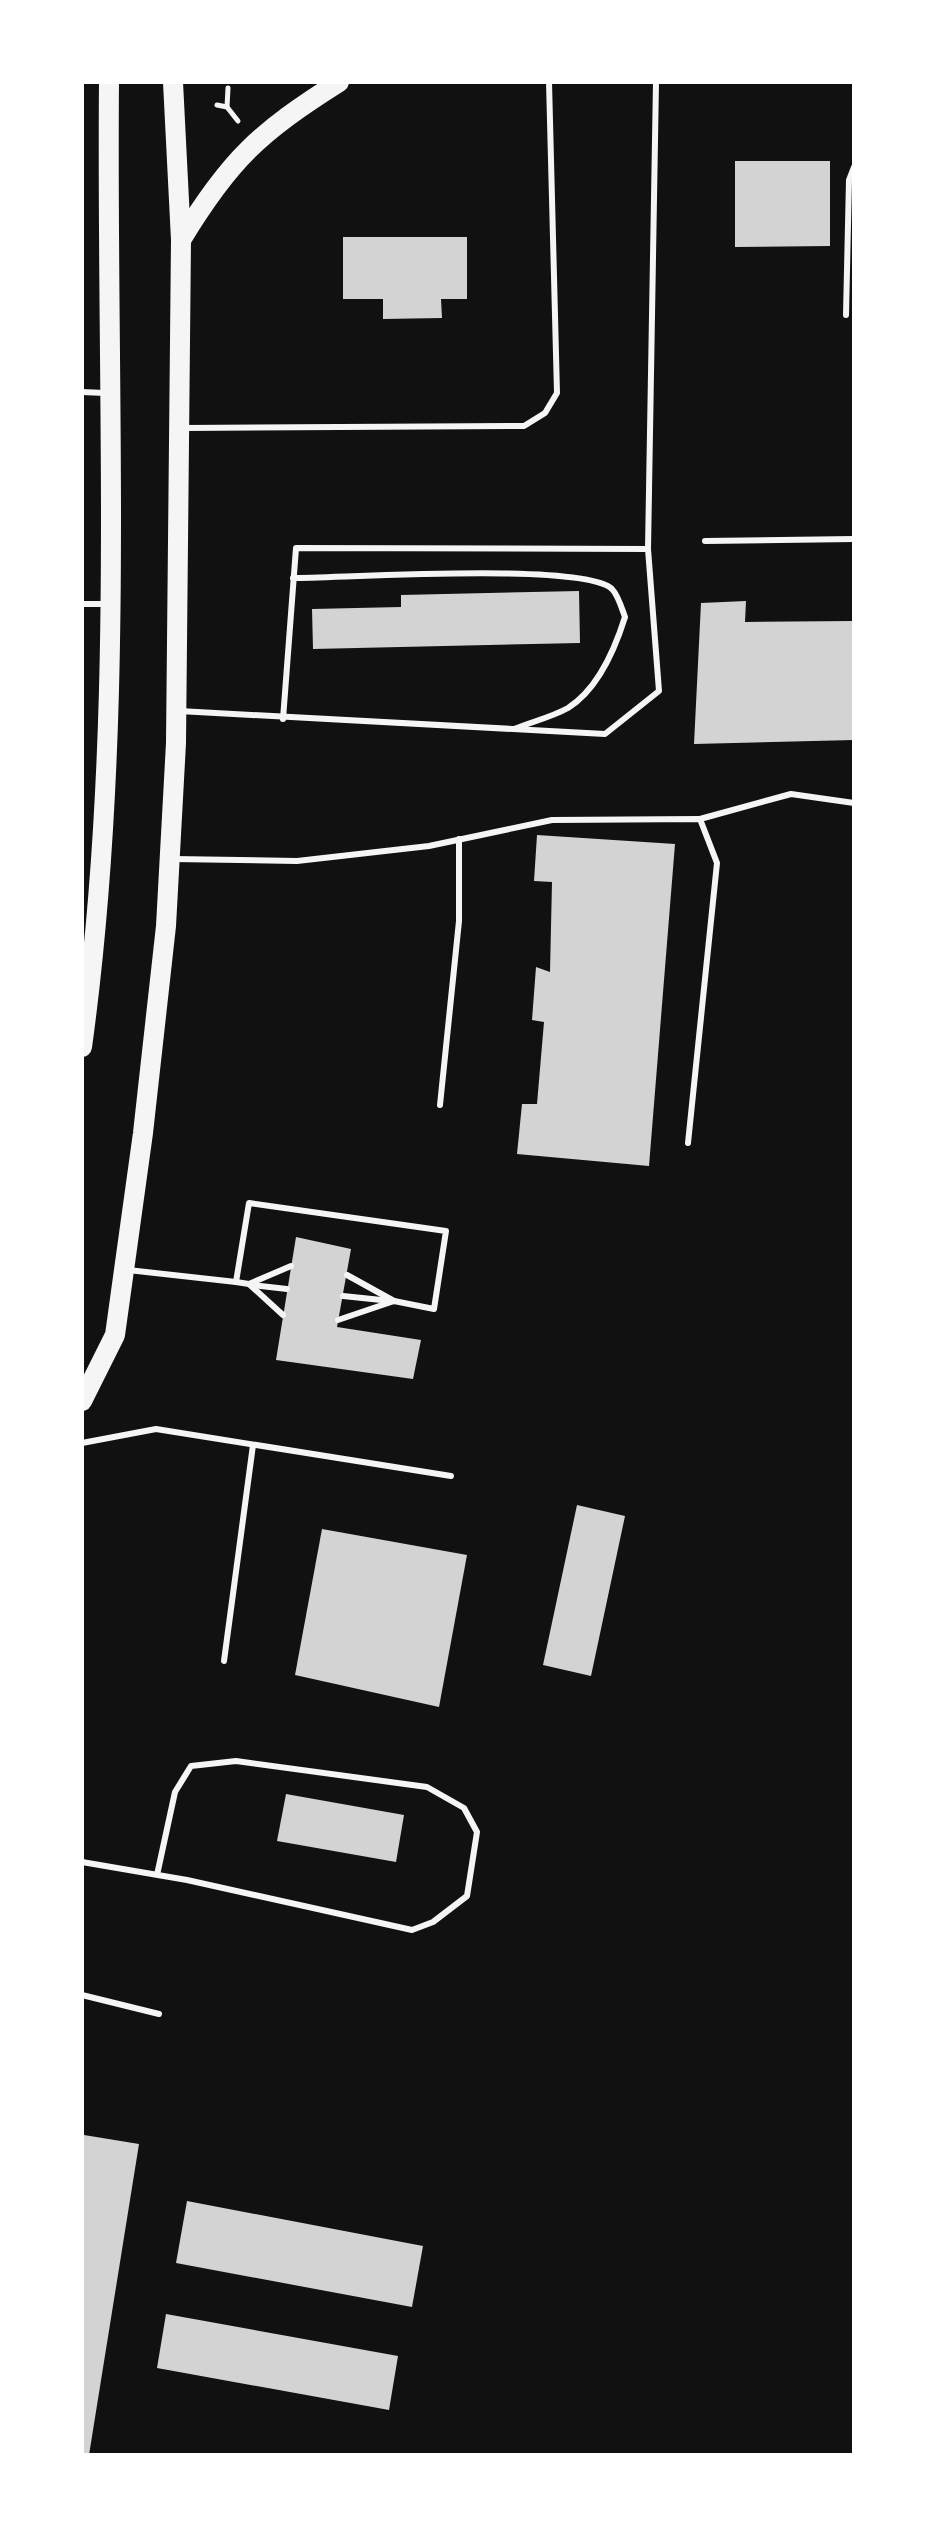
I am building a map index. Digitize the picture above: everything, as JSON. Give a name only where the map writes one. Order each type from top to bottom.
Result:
[{"type":"main road","points":[[82,1047],[102,847],[111,604],[109,82]]},
{"type":"main road","points":[[82,1401],[115,1335],[149,1085],[170,859],[176,710],[176,428],[181,240],[173,82]]},
{"type":"main road","points":[[181,240],[213,186],[240,155],[264,132],[339,82]]},
{"type":"lane","points":[[176,428],[524,426],[545,413],[557,393],[549,82]]},
{"type":"lane","points":[[176,710],[283,719],[605,734],[659,691],[648,549],[656,82]]},
{"type":"lane","points":[[846,315],[849,180],[854,167]]},
{"type":"lane","points":[[82,392],[109,393]]},
{"type":"lane","points":[[705,541],[854,539]]},
{"type":"lane","points":[[283,719],[296,548],[648,549]]},
{"type":"lane","points":[[293,578],[547,574],[593,579],[613,589],[625,617],[615,649],[592,683],[569,707],[510,730]]},
{"type":"lane","points":[[82,604],[111,604]]},
{"type":"lane","points":[[170,859],[297,861],[383,852],[552,820],[700,819],[791,794],[854,803]]},
{"type":"lane","points":[[688,1143],[717,863],[700,819]]},
{"type":"lane","points":[[440,1105],[459,921],[459,839]]},
{"type":"lane","points":[[236,1282],[249,1203],[446,1231],[434,1309],[343,1296]]},
{"type":"lane","points":[[249,1284],[291,1266]]},
{"type":"lane","points":[[124,1269],[287,1289]]},
{"type":"lane","points":[[347,1275],[394,1301]]},
{"type":"lane","points":[[249,1284],[283,1315]]},
{"type":"lane","points":[[338,1320],[394,1301]]},
{"type":"lane","points":[[82,1443],[156,1429],[451,1476]]},
{"type":"lane","points":[[224,1661],[253,1445]]},
{"type":"lane","points":[[82,1862],[157,1875],[412,1930],[433,1922],[467,1896],[477,1832],[464,1808],[427,1787],[236,1761],[191,1766],[175,1792],[157,1875]]},
{"type":"lane","points":[[82,1995],[159,2014]]},
{"type":"path","points":[[227,107],[228,88]]},
{"type":"path","points":[[217,105],[227,107],[241,125]]},
{"type":"building","points":[[735,161],[830,161],[830,246],[735,247]]},
{"type":"building","points":[[343,237],[467,237],[467,299],[441,299],[442,318],[383,319],[383,299],[343,299]]},
{"type":"building","points":[[579,591],[580,643],[313,649],[312,609],[401,607],[401,595]]},
{"type":"building","points":[[746,601],[745,622],[854,621],[854,740],[694,744],[701,603]]},
{"type":"building","points":[[537,835],[675,844],[649,1166],[517,1154],[522,1104],[537,1104],[544,1022],[532,1020],[536,967],[550,972],[552,882],[534,881]]},
{"type":"building","points":[[296,1237],[351,1249],[337,1327],[421,1340],[413,1379],[276,1360]]},
{"type":"building","points":[[577,1505],[625,1516],[591,1676],[543,1665]]},
{"type":"building","points":[[322,1529],[467,1555],[439,1707],[295,1675]]},
{"type":"building","points":[[286,1794],[404,1815],[396,1862],[277,1841]]},
{"type":"building","points":[[84,2135],[139,2144],[89,2455],[82,2455]]},
{"type":"building","points":[[187,2201],[423,2246],[412,2307],[176,2263]]},
{"type":"building","points":[[166,2314],[398,2356],[389,2410],[157,2368]]}]
